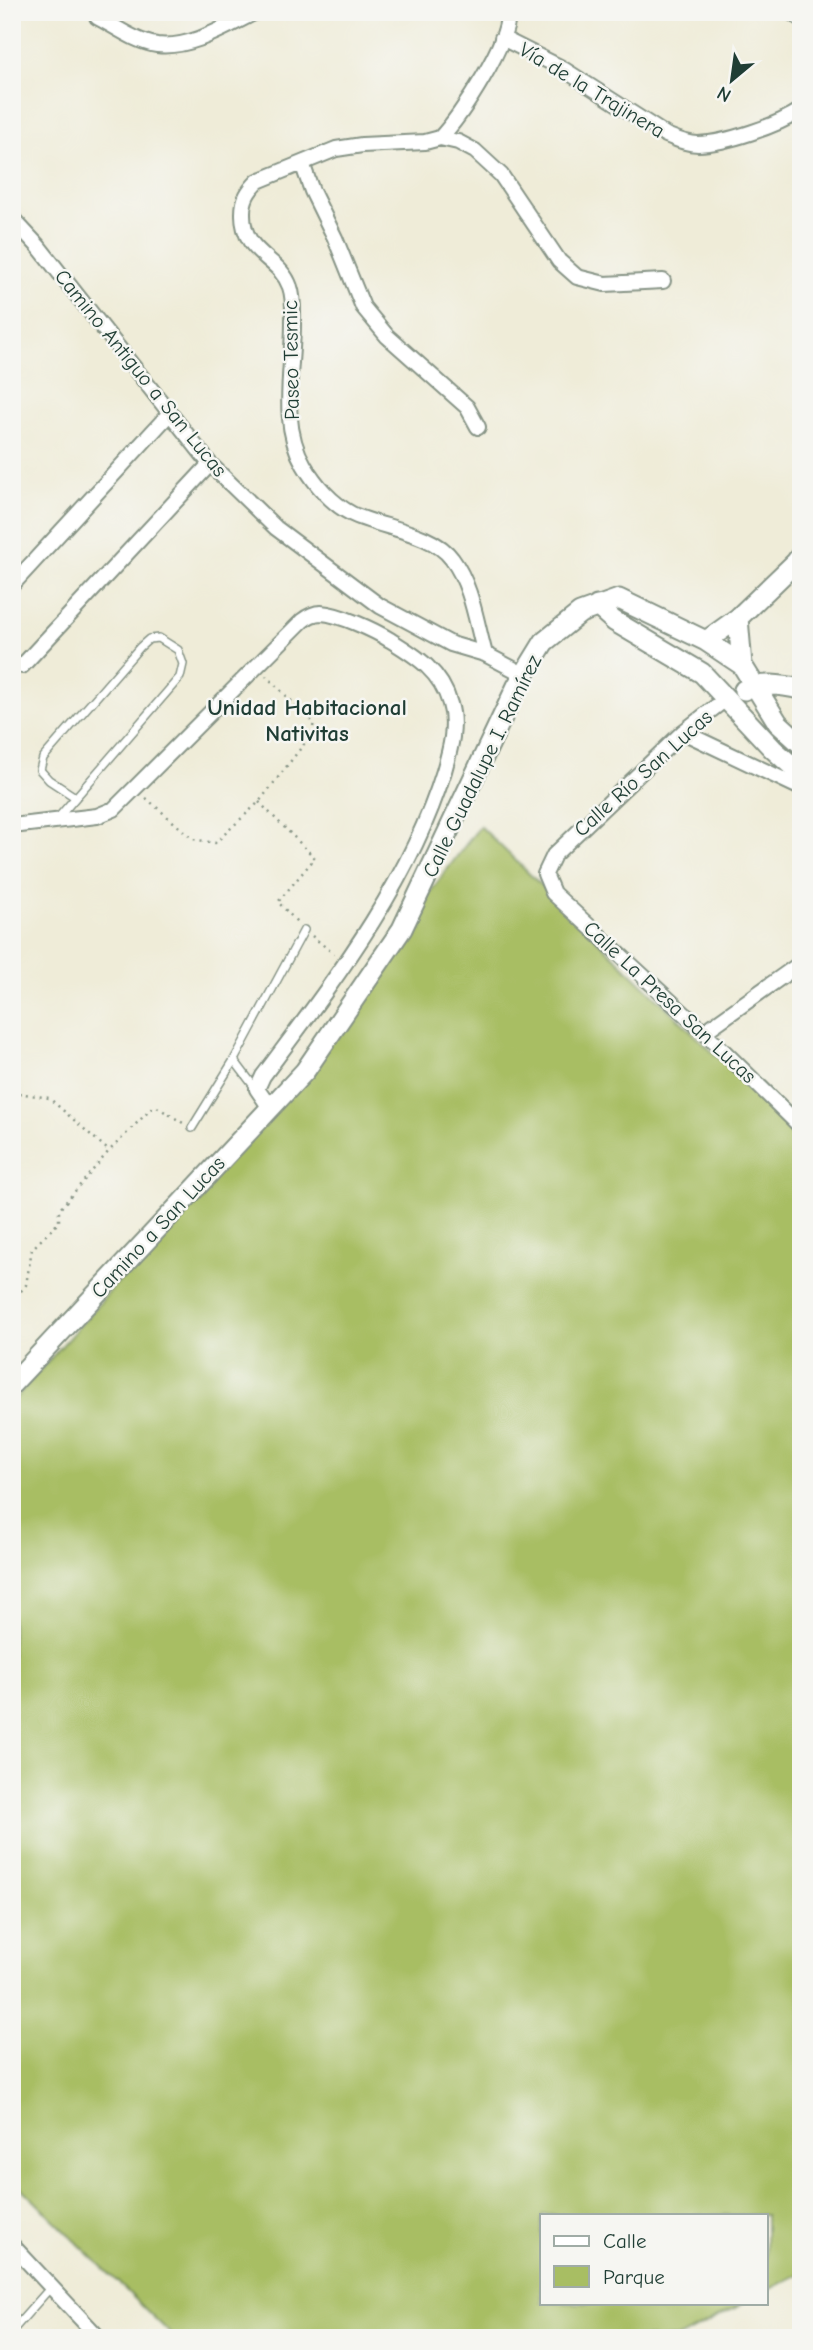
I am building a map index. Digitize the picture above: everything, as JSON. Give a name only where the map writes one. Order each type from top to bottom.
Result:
[{"type":"street","points":[[97,17],[132,36],[156,45],[175,45],[204,36],[256,12]]},
{"type":"street","points":[[508,12],[502,38],[465,105],[440,138],[457,142],[475,151],[501,175],[559,261],[577,277],[605,285],[663,281]]},
{"type":"street","points":[[790,12],[801,19]]},
{"type":"street","name":"Vía de la Trajinera","points":[[502,38],[560,67],[657,129],[682,141],[695,144],[722,139],[768,127],[801,110]]},
{"type":"street","name":"Paseo Tesmic","points":[[440,138],[425,142],[336,149],[258,181],[250,188],[243,202],[243,223],[249,240],[258,252],[290,285],[293,334],[289,415],[302,462],[316,484],[350,513],[439,546],[452,558],[466,584],[485,654]]},
{"type":"street","points":[[302,163],[363,307],[387,336],[467,407],[478,427]]},
{"type":"street","name":"Camino Antiguo a San Lucas","points":[[12,218],[39,247],[210,464],[276,528],[380,606],[451,644],[485,654],[523,674]]},
{"type":"street","points":[[12,584],[170,413]]},
{"type":"street","points":[[22,666],[210,464]]},
{"type":"street","points":[[706,641],[738,618],[801,555]]},
{"type":"street","name":"Calle Guadalupe I. Ramírez","points":[[305,1072],[402,929],[523,674],[544,642],[580,613],[619,599],[706,641],[741,665],[778,723],[801,744]]},
{"type":"street","points":[[597,606],[614,621],[702,673],[773,749],[801,774]]},
{"type":"street","points":[[13,825],[97,816],[114,809],[312,614],[321,613],[336,617],[380,634],[421,659],[451,705],[452,745],[434,801],[390,892],[358,943],[263,1076],[257,1089],[270,1108]]},
{"type":"street","points":[[738,618],[741,665]]},
{"type":"street","points":[[662,648],[677,627]]},
{"type":"street","points":[[753,686],[775,685],[801,689]]},
{"type":"street","name":"Calle Río San Lucas","points":[[545,874],[554,855],[683,732],[727,698],[753,686]]},
{"type":"street","points":[[683,732],[801,788]]},
{"type":"street","name":"Calle La Presa San Lucas","points":[[545,874],[553,893],[704,1032],[801,1127]]},
{"type":"street","points":[[704,1032],[801,963]]},
{"type":"street","name":"Camino a San Lucas","points":[[12,1384],[305,1072]]},
{"type":"street","points":[[12,2245],[99,2338]]},
{"type":"lane","points":[[57,820],[180,677],[183,664],[178,650],[159,638],[149,639],[141,647],[43,758],[40,770],[49,780],[75,797]]},
{"type":"lane","points":[[192,1128],[234,1060],[304,930]]},
{"type":"lane","points":[[234,1060],[257,1089]]},
{"type":"lane","points":[[12,2331],[52,2287]]},
{"type":"path","points":[[135,789],[193,839],[215,842],[259,802],[312,735],[314,723],[257,666]]},
{"type":"path","points":[[259,802],[314,859],[278,902],[304,930]]},
{"type":"path","points":[[12,1092],[49,1098],[109,1151]]},
{"type":"path","points":[[12,1302],[26,1285],[32,1249],[58,1222],[59,1210],[109,1151],[151,1109],[157,1107],[192,1128]]},
{"type":"green space","points":[[480,826],[801,1138],[801,2273],[768,2290],[768,2214],[540,2214],[540,2304],[742,2304],[679,2338],[175,2338],[12,2179],[12,1402],[305,1071],[402,929]]},
{"type":"district","name":"Unidad Habitacional Nativitas","points":[[307,720]]}]
